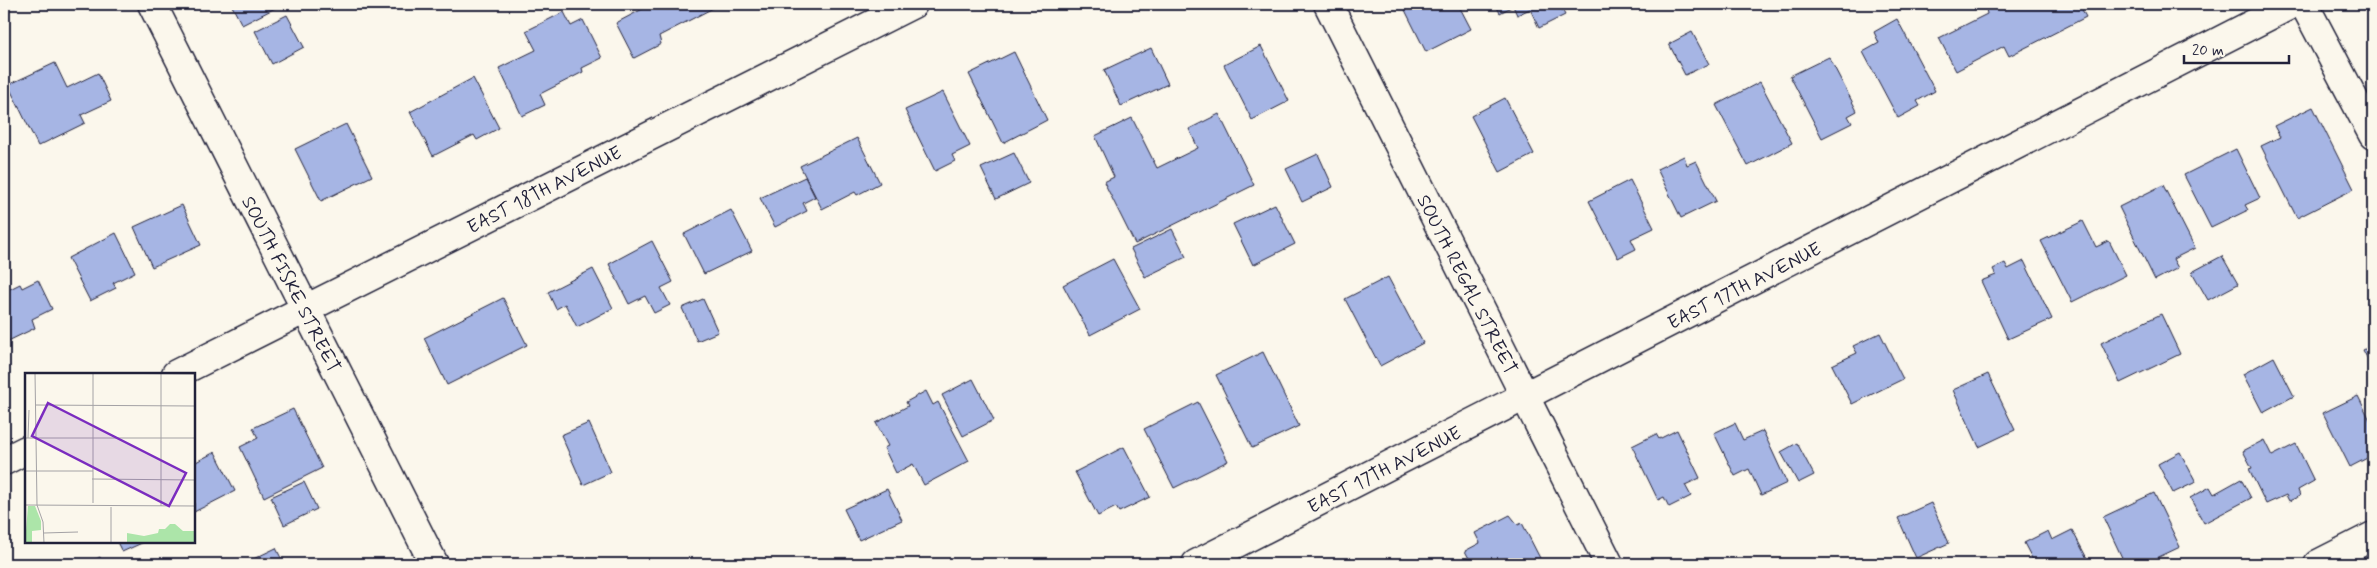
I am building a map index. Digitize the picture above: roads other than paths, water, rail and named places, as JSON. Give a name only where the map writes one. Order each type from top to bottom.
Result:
[{"type":"street","name":"SOUTH FISKE STREET","points":[[152,4],[304,310],[434,564]]},
{"type":"street","name":"EAST 18TH AVENUE","points":[[178,373],[913,4]]},
{"type":"street","name":"SOUTH REGAL STREET","points":[[1328,4],[1524,398],[1609,564]]},
{"type":"street","name":"EAST 17TH AVENUE","points":[[1196,564],[2292,4]]},
{"type":"street","points":[[2304,4],[2373,136]]},
{"type":"street","points":[[4,461],[25,450]]},
{"type":"street","points":[[2318,564],[2373,536]]}]
